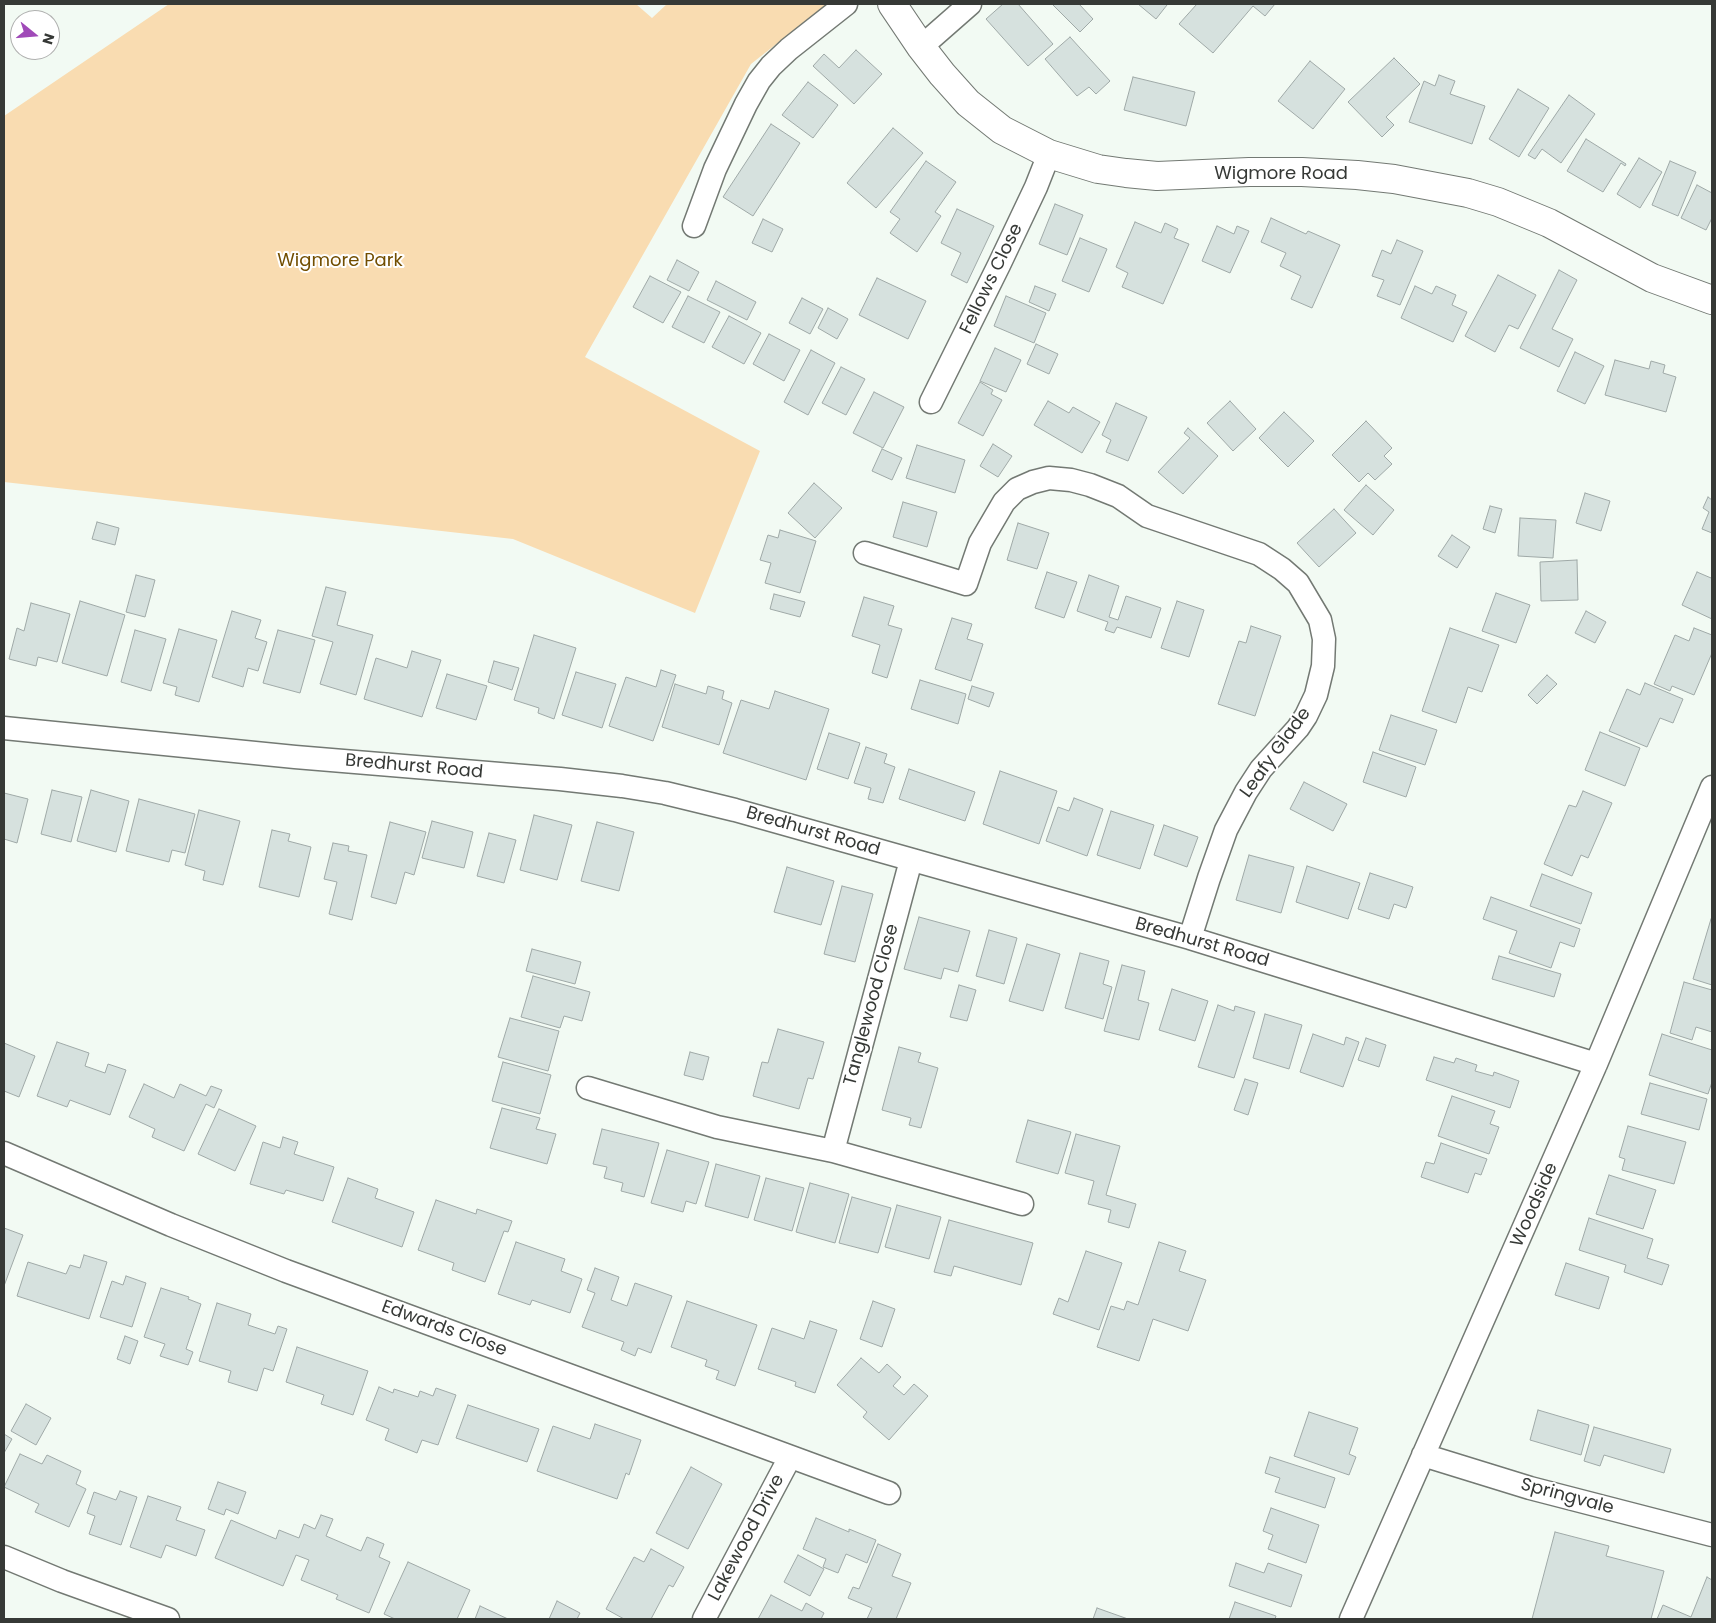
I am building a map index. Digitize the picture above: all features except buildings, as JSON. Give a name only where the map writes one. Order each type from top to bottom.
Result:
[{"type":"street","points":[[694,226],[716,169],[746,104],[759,81],[770,66],[789,49],[846,4]]},
{"type":"street","name":"Wigmore Road","points":[[892,4],[921,47],[968,103],[1002,130],[1049,154],[1098,169],[1157,176],[1249,172],[1358,175],[1394,179],[1468,193],[1498,202],[1549,222],[1652,278],[1712,300]]},
{"type":"street","points":[[921,47],[970,4]]},
{"type":"street","name":"Fellows Close","points":[[931,402],[1003,257],[1036,187],[1049,154]]},
{"type":"street","name":"Leafy Glade","points":[[866,553],[966,584],[980,543],[1004,502],[1017,489],[1032,482],[1049,478],[1071,480],[1090,485],[1118,496],[1147,516],[1259,554],[1282,569],[1298,583],[1320,620],[1324,639],[1323,666],[1316,695],[1306,716],[1286,742],[1261,769],[1226,830],[1190,938]]},
{"type":"street","name":"Bredhurst Road","points":[[4,728],[295,757],[622,786],[665,793],[735,810],[1190,938],[1596,1064]]},
{"type":"street","name":"Woodside","points":[[1351,1619],[1596,1064],[1712,787]]},
{"type":"street","name":"Tanglewood Close","points":[[833,1151],[911,860]]},
{"type":"street","points":[[588,1088],[717,1127],[833,1151],[1022,1204]]},
{"type":"street","name":"Edwards Close","points":[[4,1153],[171,1225],[286,1271],[889,1493]]},
{"type":"street","name":"Springvale","points":[[1423,1456],[1530,1488],[1712,1535]]},
{"type":"street","name":"Lakewood Drive","points":[[704,1619],[790,1457]]},
{"type":"street","points":[[4,1557],[54,1578],[168,1619]]},
{"type":"green space","name":"Wigmore Park","points":[[169,4],[636,4],[652,18],[667,4],[827,4],[751,64],[585,357],[760,451],[695,613],[513,539],[4,482],[4,116]]}]
